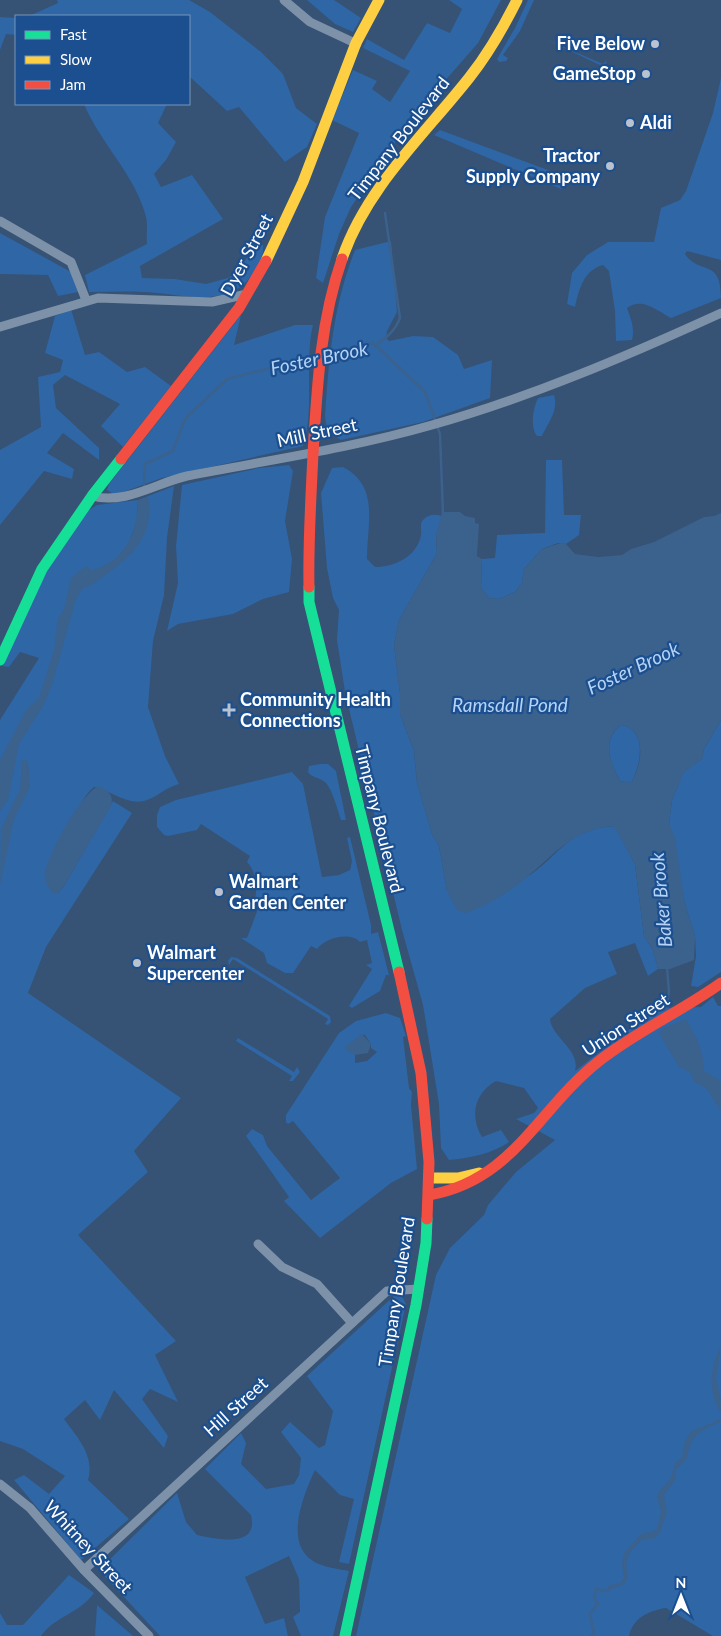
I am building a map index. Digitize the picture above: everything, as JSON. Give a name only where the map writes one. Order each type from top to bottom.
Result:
[{"type":"main road","name":"Dyer Street","points":[[92,496],[184,380],[247,294],[259,274],[303,182],[357,44],[379,0]]},
{"type":"main road","name":"Timpany Boulevard","points":[[344,1636],[418,1289],[426,1243],[430,1178],[422,1088],[407,1004],[309,602],[308,564],[319,356],[331,289],[344,251],[358,222],[393,170],[476,71],[500,34],[517,0]]},
{"type":"main road","points":[[0,660],[42,569],[92,496]]},
{"type":"main road","name":"Union Street","points":[[493,1167],[526,1137],[588,1071],[617,1048],[673,1015],[721,983]]},
{"type":"main road","points":[[430,1178],[469,1177],[493,1167]]},
{"type":"main road","points":[[429,1195],[443,1194],[470,1184],[493,1167]]},
{"type":"street","points":[[284,0],[310,22],[357,44]]},
{"type":"street","points":[[0,220],[71,262],[86,300]]},
{"type":"street","points":[[0,327],[86,300],[111,297],[212,302],[247,294]]},
{"type":"street","name":"Mill Street","points":[[92,496],[116,499],[179,478],[313,452],[431,426],[590,371],[721,313]]},
{"type":"street","points":[[258,1244],[282,1267],[316,1284],[352,1323]]},
{"type":"street","name":"Hill Street","points":[[84,1570],[387,1291],[418,1289]]},
{"type":"street","name":"Whitney Street","points":[[0,1484],[30,1508],[84,1570],[149,1636]]},
{"type":"shaded area","points":[[57,0],[189,0],[210,12],[261,52],[283,74],[296,108],[317,124],[307,147],[285,162],[239,107],[227,111],[190,77],[190,15],[31,15],[58,3]]},
{"type":"shaded area","points":[[307,0],[334,0],[361,18],[353,32],[335,24]]},
{"type":"shaded area","points":[[449,0],[501,0],[478,43],[409,122],[351,207],[339,234],[323,283],[316,278],[325,217],[359,133],[332,120],[353,70],[377,81],[372,89],[390,102],[410,71],[363,48],[367,39],[404,60],[427,23],[450,33],[462,9]]},
{"type":"shaded area","points":[[528,0],[534,0],[520,31],[503,55],[508,58],[506,61],[499,62],[497,59],[515,28]]},
{"type":"shaded area","points":[[0,17],[15,18],[15,35],[6,34],[0,50]]},
{"type":"shaded area","points":[[543,38],[603,64],[607,60],[603,72],[600,71],[602,66]]},
{"type":"shaded area","points":[[721,78],[721,260],[687,251],[685,254],[691,261],[714,272],[720,285],[721,298],[671,318],[644,304],[633,305],[627,308],[633,328],[632,340],[616,341],[615,311],[609,271],[603,265],[591,271],[583,281],[575,307],[567,304],[572,273],[587,255],[608,242],[654,242],[661,208],[680,200],[686,191],[713,113]]},
{"type":"shaded area","points":[[84,105],[167,105],[158,123],[176,142],[166,160],[154,174],[161,187],[192,175],[223,219],[140,266],[142,278],[175,279],[206,284],[228,278],[237,272],[256,245],[263,245],[263,253],[259,263],[243,285],[231,292],[218,296],[203,297],[143,292],[89,292],[85,275],[147,244],[147,223],[141,202]]},
{"type":"shaded area","points":[[440,130],[567,177],[561,189],[434,135]]},
{"type":"shaded area","points":[[0,233],[71,272],[78,292],[58,296],[48,275],[0,274]]},
{"type":"shaded area","points":[[391,241],[397,312],[387,331],[386,338],[389,341],[413,336],[433,337],[458,355],[464,369],[492,360],[490,398],[423,422],[341,440],[329,431],[325,416],[330,352],[342,291],[355,250]]},
{"type":"shaded area","points":[[71,309],[85,355],[99,352],[127,372],[145,367],[171,386],[123,447],[101,426],[120,404],[65,375],[53,385],[56,408],[99,448],[99,460],[63,433],[47,453],[74,469],[72,479],[44,471],[0,525],[0,450],[41,427],[38,377],[60,372],[63,360],[45,353],[55,316]]},
{"type":"shaded area","points":[[241,315],[234,345],[295,325],[313,325],[309,355],[307,432],[303,446],[162,478],[115,495],[107,490],[109,484]]},
{"type":"shaded area","points":[[554,395],[555,406],[552,416],[542,436],[537,436],[533,423],[536,402],[538,398]]},
{"type":"shaded area","points":[[546,460],[562,460],[564,515],[581,515],[579,535],[566,544],[558,543],[542,549],[524,569],[522,583],[515,592],[499,599],[489,598],[481,588],[482,559],[495,558],[497,535],[545,533]]},
{"type":"shaded area","points":[[289,465],[293,471],[285,521],[292,559],[289,592],[263,599],[233,614],[178,624],[167,631],[178,583],[176,546],[182,485],[259,468]]},
{"type":"shaded area","points":[[343,467],[355,475],[367,495],[369,520],[367,559],[375,567],[397,563],[410,555],[419,543],[423,520],[432,515],[442,516],[436,536],[437,553],[399,620],[394,645],[400,694],[400,714],[414,751],[417,783],[432,834],[439,846],[447,891],[502,884],[522,879],[539,868],[575,837],[599,828],[615,826],[635,864],[644,936],[653,950],[658,969],[648,976],[635,943],[608,952],[617,974],[585,988],[550,1019],[552,1026],[574,1057],[575,1071],[657,1008],[701,1007],[713,997],[718,1006],[721,1006],[721,1636],[713,1636],[666,1608],[642,1616],[634,1624],[629,1636],[356,1636],[436,1275],[450,1248],[484,1215],[488,1205],[516,1172],[555,1140],[516,1119],[534,1113],[538,1108],[524,1088],[496,1081],[479,1098],[476,1105],[476,1121],[482,1137],[501,1130],[509,1142],[495,1150],[480,1155],[449,1160],[441,1148],[439,1104],[423,1005],[402,930],[345,692],[337,640],[339,610],[333,598],[327,568],[321,493],[332,468]]},
{"type":"shaded area","points":[[174,486],[167,538],[164,595],[153,641],[148,707],[165,756],[179,784],[140,802],[127,800],[94,787],[86,796],[79,807],[74,821],[58,893],[64,886],[113,801],[132,813],[46,947],[28,993],[181,1098],[134,1151],[148,1172],[78,1235],[176,1341],[155,1355],[178,1402],[150,1389],[142,1399],[168,1436],[164,1448],[114,1390],[100,1420],[85,1400],[64,1419],[80,1440],[87,1455],[90,1471],[88,1480],[129,1519],[81,1560],[14,1480],[24,1475],[49,1494],[65,1476],[23,1449],[0,1441],[0,720],[39,658],[20,652],[9,667],[2,666],[49,565],[89,510],[97,505],[138,500],[137,521],[129,542],[137,537],[148,496]]},
{"type":"shaded area","points":[[721,720],[721,972],[698,987],[691,986],[696,956],[695,936],[685,904],[669,823],[672,800],[684,771],[702,759],[704,749]]},
{"type":"shaded area","points":[[621,725],[630,728],[639,741],[639,758],[635,776],[631,783],[620,781],[609,752],[611,738]]},
{"type":"shaded area","points":[[328,764],[336,771],[346,820],[341,820],[328,785],[308,772],[309,766]]},
{"type":"shaded area","points":[[292,772],[303,784],[322,877],[339,875],[350,870],[352,861],[347,838],[350,837],[371,925],[371,934],[378,932],[389,975],[386,975],[380,991],[352,1008],[349,1006],[372,969],[366,965],[372,963],[367,940],[360,942],[344,936],[331,939],[317,949],[311,946],[293,973],[285,973],[267,963],[264,953],[241,938],[247,938],[259,906],[254,904],[256,882],[253,871],[247,862],[250,856],[201,824],[197,830],[168,836],[164,835],[157,827],[157,815],[160,807],[176,800]]},
{"type":"shaded area","points":[[231,957],[237,958],[330,1016],[331,1022],[328,1025],[325,1024],[328,1019],[233,959],[229,965],[228,961]]},
{"type":"shaded area","points":[[386,1013],[400,1018],[406,1036],[403,1037],[409,1088],[412,1092],[411,1105],[417,1169],[391,1183],[320,1238],[284,1201],[289,1197],[246,1136],[252,1129],[263,1135],[267,1146],[311,1200],[340,1178],[293,1121],[288,1124],[286,1122],[286,1115],[339,1033],[356,1021]],"holes":[[[364,1034],[371,1044],[371,1048],[377,1052],[367,1061],[355,1063],[355,1055]]]},
{"type":"shaded area","points":[[238,1038],[294,1072],[297,1067],[300,1072],[293,1081],[289,1081],[292,1076],[236,1041]]},
{"type":"shaded area","points":[[395,1295],[402,1296],[406,1304],[349,1564],[339,1562],[354,1499],[340,1495],[315,1470],[305,1493],[298,1521],[298,1534],[301,1546],[307,1556],[319,1564],[349,1571],[333,1636],[301,1636],[293,1617],[300,1612],[299,1579],[289,1556],[245,1577],[265,1624],[284,1618],[288,1636],[160,1636],[99,1570],[177,1493],[186,1522],[197,1535],[234,1539],[249,1533],[252,1526],[251,1515],[205,1469],[241,1433],[246,1443],[241,1464],[266,1489],[294,1484],[299,1475],[301,1458],[281,1432],[290,1422],[319,1448],[325,1445],[333,1411],[307,1376]]},
{"type":"shaded area","points":[[69,1575],[94,1593],[88,1600],[53,1624],[41,1636],[0,1636],[0,1613],[7,1625],[23,1625]]},
{"type":"shaded area","points":[[97,1605],[133,1636],[95,1636]]},
{"type":"water","points":[[148,496],[149,513],[147,527],[142,539],[125,560],[90,586],[83,588],[76,599],[52,685],[43,706],[19,744],[8,800],[0,811],[0,760],[26,710],[39,698],[54,650],[58,619],[64,609],[71,578],[86,566],[91,570],[103,566],[121,553],[132,534],[138,500]]},
{"type":"water","name":"Ramsdall Pond","points":[[442,512],[460,512],[465,516],[475,518],[475,523],[479,524],[477,556],[482,559],[481,588],[489,598],[499,599],[515,592],[522,583],[524,569],[542,549],[561,543],[566,544],[575,554],[598,557],[622,555],[631,549],[654,542],[704,517],[721,513],[721,720],[704,749],[702,759],[684,772],[672,800],[669,823],[675,838],[685,904],[695,936],[694,960],[670,969],[658,969],[653,950],[644,936],[635,864],[614,826],[600,828],[576,837],[556,851],[505,894],[466,913],[457,910],[447,891],[439,846],[432,834],[417,783],[414,751],[400,714],[400,694],[394,645],[399,620],[437,553],[436,536]],"holes":[[[621,725],[630,728],[636,733],[640,749],[638,767],[631,783],[620,781],[609,752],[609,744],[615,731]]]},
{"type":"water","points":[[25,759],[28,762],[30,787],[14,819],[0,885],[1,829],[20,789],[22,761]]},
{"type":"water","points":[[100,786],[110,794],[112,799],[111,806],[64,886],[58,893],[53,893],[47,884],[45,876],[52,852],[75,810],[93,790]]},
{"type":"water","points":[[686,1019],[701,1049],[704,1071],[721,1081],[721,1111],[706,1088],[694,1082],[690,1072],[679,1067],[660,1035],[659,1032],[662,1029]]},
{"type":"water","points":[[362,1034],[371,1044],[368,1053],[355,1055],[345,1049],[346,1046]]},
{"type":"water","points":[[721,1346],[716,1378],[721,1400],[721,1413],[714,1397],[712,1380],[717,1354]]},
{"type":"water","points":[[721,1418],[721,1422],[708,1427],[698,1434],[691,1444],[687,1458],[676,1470],[676,1479],[664,1495],[667,1512],[660,1533],[653,1539],[643,1539],[634,1548],[627,1559],[625,1584],[609,1590],[607,1588],[610,1585],[620,1583],[624,1578],[622,1564],[624,1553],[641,1534],[657,1529],[661,1511],[657,1497],[658,1493],[671,1478],[675,1463],[682,1458],[684,1446],[690,1433]]},
{"type":"waterway","points":[[376,345],[396,327],[400,318],[385,213]]},
{"type":"waterway","name":"Foster Brook","points":[[324,355],[373,343],[425,392],[440,434],[443,514]]},
{"type":"waterway","name":"Foster Brook","points":[[144,489],[145,464],[173,451],[185,419],[227,379],[316,357]]},
{"type":"waterway","name":"Baker Brook","points":[[665,1013],[669,992],[667,967]]},
{"type":"waterway","name":"Baker Brook","points":[[591,1636],[594,1633],[590,1614],[598,1603],[594,1598],[596,1589],[607,1591],[610,1588]]},
{"type":"traffic: fast","points":[[0,660],[42,569],[92,496],[121,459]]},
{"type":"traffic: fast","points":[[309,587],[309,602],[399,972]]},
{"type":"traffic: fast","points":[[345,1636],[416,1305],[426,1243],[427,1219]]},
{"type":"traffic: slow","points":[[266,261],[303,182],[356,43],[379,0]]},
{"type":"traffic: slow","points":[[342,259],[353,233],[381,186],[476,69],[495,41],[517,0]]},
{"type":"traffic: slow","points":[[429,1178],[458,1178],[479,1173]]},
{"type":"traffic: jam","points":[[309,587],[314,429],[318,380],[324,331],[342,259]]},
{"type":"traffic: jam","points":[[121,459],[239,308],[266,261]]},
{"type":"traffic: jam","points":[[399,972],[421,1073],[429,1162],[427,1219]]},
{"type":"traffic: jam","points":[[429,1195],[458,1187],[482,1175],[504,1159],[523,1141],[559,1100],[599,1061],[629,1040],[721,983]]},
{"type":"place","name":"Five Below","points":[[655,44]]},
{"type":"place","name":"GameStop","points":[[646,74]]},
{"type":"place","name":"Aldi","points":[[630,123]]},
{"type":"place","name":"Tractor Supply Company","points":[[610,166]]},
{"type":"place","name":"Community Health Connections","points":[[229,710]]},
{"type":"place","name":"Walmart Garden Center","points":[[219,892]]},
{"type":"place","name":"Walmart Supercenter","points":[[137,963]]}]
